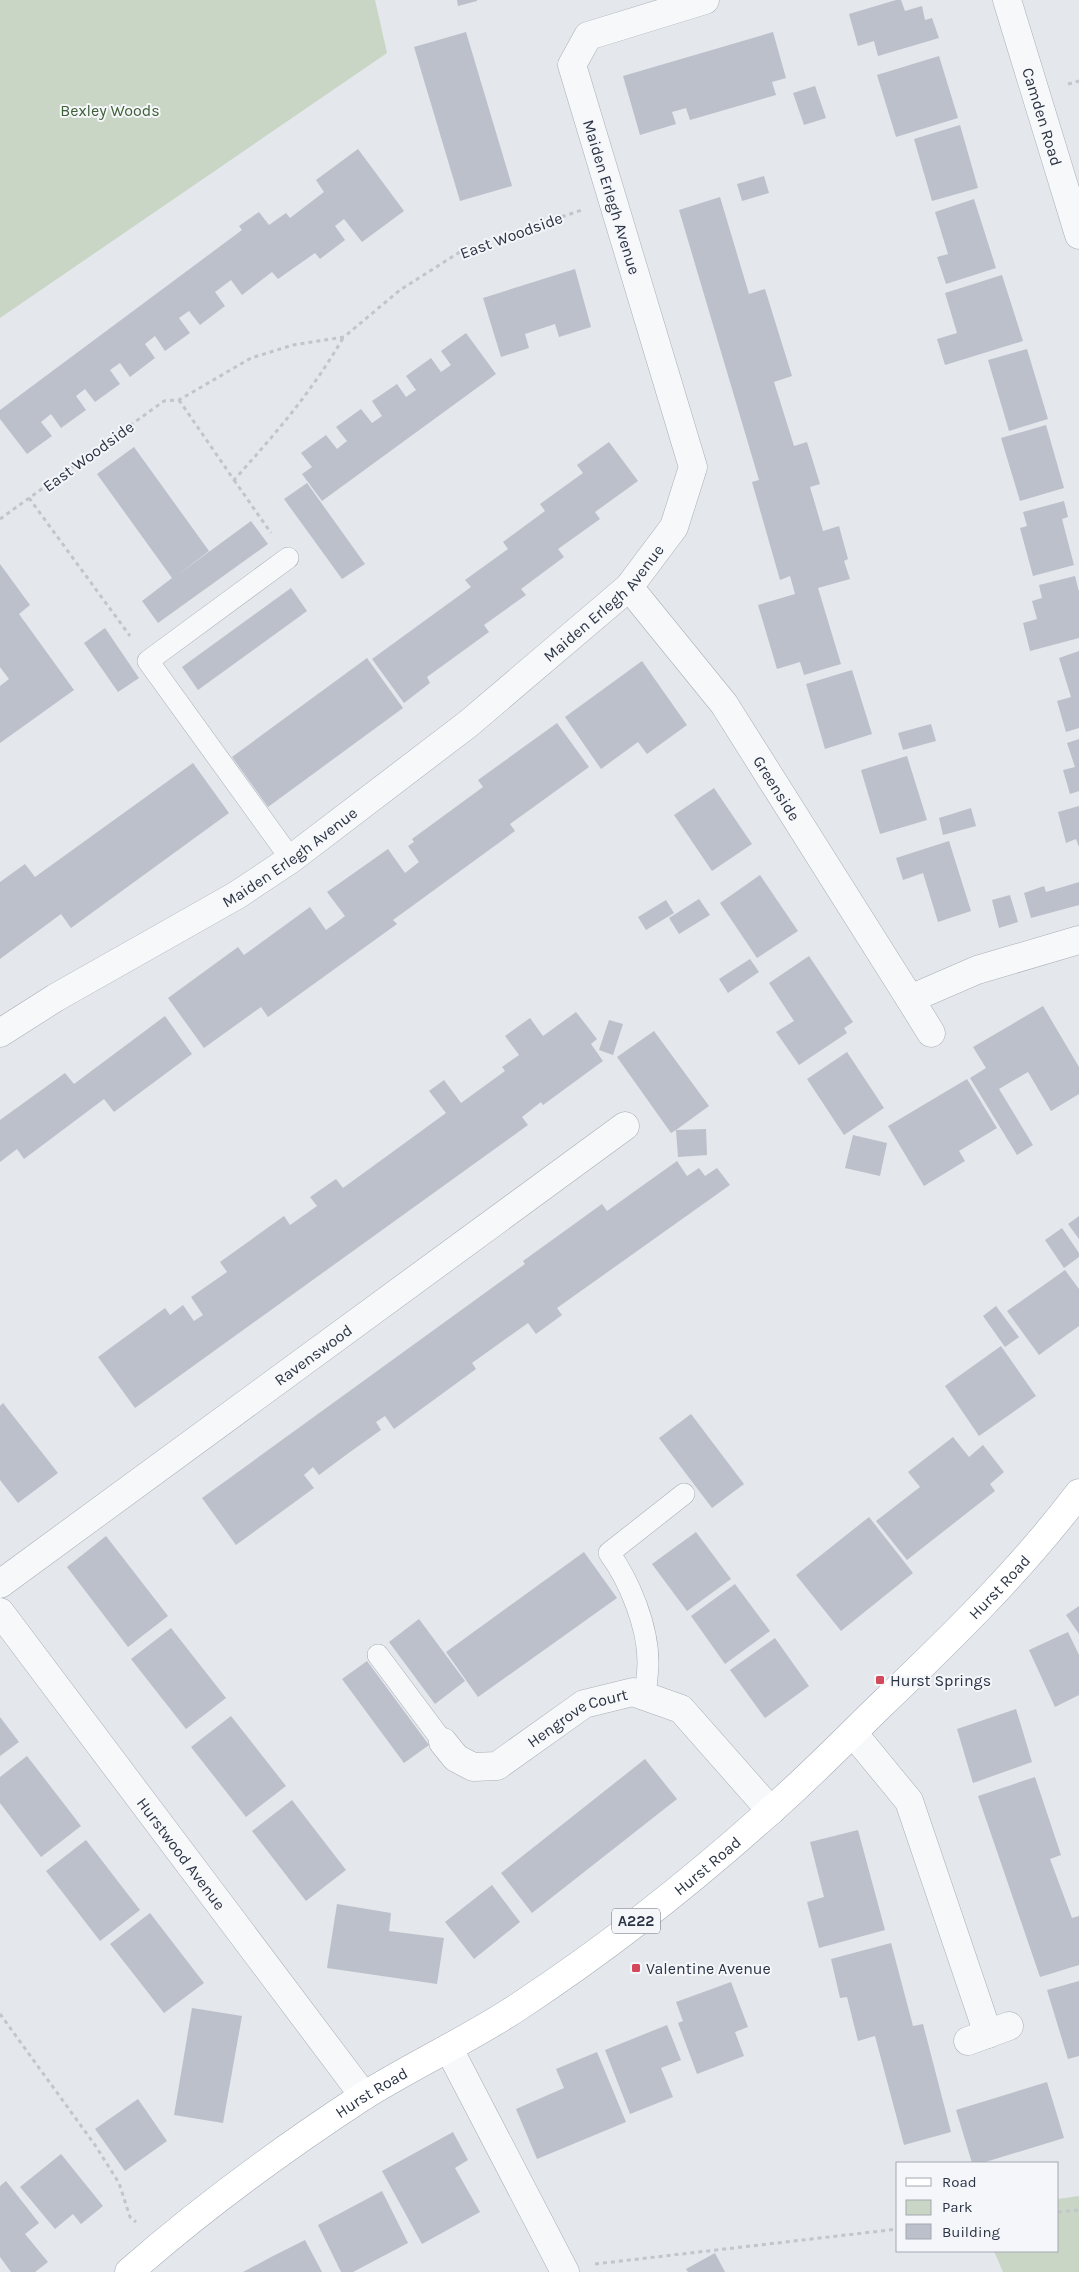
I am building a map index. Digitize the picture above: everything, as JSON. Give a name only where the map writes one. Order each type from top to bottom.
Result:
[{"type":"main road","name":"Hurst Road","points":[[129,2272],[202,2210],[364,2096],[516,2008],[572,1970],[695,1876],[771,1811],[992,1596],[1035,1549],[1079,1493]]},
{"type":"street","name":"Maiden Erlegh Avenue","points":[[0,1033],[55,998],[237,895],[291,859],[468,724],[629,587],[674,527],[694,467],[572,65],[588,36],[705,0]]},
{"type":"street","name":"Camden Road","points":[[1007,0],[1079,235]]},
{"type":"street","name":"Greenside","points":[[629,587],[724,704],[931,1034]]},
{"type":"street","points":[[910,999],[977,970],[1079,940]]},
{"type":"street","name":"Ravenswood","points":[[0,1584],[625,1126]]},
{"type":"street","name":"Hurstwood Avenue","points":[[0,1612],[364,2096]]},
{"type":"street","name":"Hengrove Court","points":[[443,1742],[456,1758],[473,1767],[497,1766],[584,1704],[632,1692],[681,1710],[771,1811]]},
{"type":"street","points":[[853,1733],[909,1801],[988,2034]]},
{"type":"street","points":[[449,2048],[564,2270]]},
{"type":"lane","points":[[288,558],[148,661],[291,859]]},
{"type":"lane","points":[[645,1697],[648,1660],[641,1622],[624,1572],[609,1553],[684,1494]]},
{"type":"lane","points":[[378,1655],[443,1742]]},
{"type":"path","name":"East Woodside","points":[[234,480],[293,414],[323,372],[344,337],[400,290],[463,250],[613,200]]},
{"type":"path","name":"East Woodside","points":[[0,519],[164,401],[179,400],[251,358],[293,345],[344,337]]},
{"type":"path","points":[[179,400],[288,558]]},
{"type":"path","points":[[29,498],[148,661]]},
{"type":"path","points":[[0,2014],[95,2145],[118,2183],[130,2217],[161,2244]]},
{"type":"path","points":[[1059,2212],[1079,2210]]},
{"type":"path","points":[[564,2270],[896,2229]]},
{"type":"green space","name":"Bexley Woods","points":[[0,0],[375,0],[387,53],[0,318]]},
{"type":"green space","points":[[1079,2196],[1079,2272],[1003,2272],[994,2252],[1059,2252],[1059,2199]]},
{"type":"building","points":[[457,0],[477,0],[477,1],[458,6]]},
{"type":"building","points":[[901,0],[905,11],[922,6],[925,20],[932,18],[939,38],[878,56],[874,41],[858,46],[849,14]]},
{"type":"building","points":[[466,32],[512,186],[460,201],[414,47]]},
{"type":"building","points":[[773,32],[786,78],[772,82],[776,95],[690,120],[686,108],[672,112],[676,124],[640,135],[623,76]]},
{"type":"building","points":[[939,56],[958,118],[896,137],[877,75]]},
{"type":"building","points":[[815,86],[826,118],[804,125],[793,93]]},
{"type":"building","points":[[960,125],[978,188],[932,201],[914,139]]},
{"type":"building","points":[[358,149],[404,211],[362,242],[344,219],[335,226],[345,240],[320,259],[315,253],[278,279],[272,272],[242,295],[231,280],[215,292],[225,306],[200,325],[189,311],[179,318],[190,333],[165,351],[155,336],[145,344],[155,358],[130,377],[120,363],[110,370],[120,384],[95,402],[85,389],[76,396],[86,410],[61,428],[51,414],[41,422],[52,436],[27,454],[0,419],[0,410],[242,230],[239,226],[259,212],[269,225],[286,213],[290,218],[324,192],[316,180]]},
{"type":"building","points":[[764,176],[769,193],[742,201],[737,184]]},
{"type":"building","points":[[720,197],[749,294],[765,289],[792,376],[774,382],[794,446],[807,442],[820,484],[810,487],[823,531],[839,526],[848,559],[844,561],[850,579],[818,588],[841,664],[804,675],[800,662],[777,669],[758,605],[795,594],[790,576],[780,580],[752,482],[759,480],[679,210]]},
{"type":"building","points":[[974,199],[996,268],[946,284],[937,257],[948,254],[935,212]]},
{"type":"building","points":[[575,269],[591,327],[559,337],[555,324],[525,334],[529,348],[501,357],[483,298]]},
{"type":"building","points":[[1002,275],[1023,341],[945,365],[937,339],[957,333],[945,293]]},
{"type":"building","points":[[466,333],[496,374],[322,501],[302,474],[312,467],[301,453],[326,435],[337,449],[347,441],[336,427],[361,409],[372,423],[382,416],[372,401],[397,384],[406,397],[416,390],[406,376],[431,358],[441,372],[451,365],[441,351]]},
{"type":"building","points":[[1027,349],[1048,419],[1009,431],[988,360]]},
{"type":"building","points":[[1046,425],[1064,488],[1020,501],[1001,438]]},
{"type":"building","points":[[609,442],[638,481],[595,512],[600,519],[558,549],[564,557],[521,589],[526,595],[484,625],[489,632],[427,677],[430,683],[404,703],[372,659],[471,587],[465,580],[508,549],[503,542],[545,511],[540,504],[583,473],[577,465]]},
{"type":"building","points":[[134,447],[209,551],[176,576],[251,521],[268,544],[158,623],[142,601],[172,578],[97,474]]},
{"type":"building","points":[[307,483],[365,564],[342,579],[284,499]]},
{"type":"building","points":[[1064,501],[1068,517],[1062,519],[1074,565],[1033,576],[1020,528],[1027,526],[1023,512]]},
{"type":"building","points":[[0,564],[30,605],[19,614],[74,690],[0,743],[0,686],[9,679],[0,667]]},
{"type":"building","points":[[1075,576],[1079,592],[1079,638],[1030,651],[1023,623],[1037,619],[1032,601],[1042,598],[1039,585]]},
{"type":"building","points":[[291,588],[307,611],[198,690],[182,667]]},
{"type":"building","points":[[105,628],[139,678],[118,692],[84,643]]},
{"type":"building","points":[[1079,651],[1079,728],[1066,732],[1057,701],[1071,697],[1059,658]]},
{"type":"building","points":[[367,658],[403,708],[268,807],[232,757]]},
{"type":"building","points":[[642,661],[687,725],[647,754],[638,742],[601,769],[565,717]]},
{"type":"building","points":[[852,670],[872,734],[825,749],[806,684]]},
{"type":"building","points":[[557,723],[589,767],[510,824],[515,831],[393,920],[397,924],[268,1017],[261,1007],[204,1048],[168,998],[238,947],[244,955],[310,907],[326,930],[336,923],[345,916],[327,892],[388,849],[405,873],[419,862],[408,846],[414,842],[412,839],[483,787],[478,780]]},
{"type":"building","points":[[931,724],[936,741],[903,750],[898,733]]},
{"type":"building","points":[[1079,739],[1079,791],[1070,794],[1063,770],[1075,767],[1067,743]]},
{"type":"building","points":[[907,756],[927,820],[880,834],[861,770]]},
{"type":"building","points":[[193,763],[229,813],[71,928],[61,914],[0,959],[0,882],[25,864],[35,877]]},
{"type":"building","points":[[714,788],[752,844],[712,871],[674,815]]},
{"type":"building","points":[[1079,806],[1079,847],[1076,839],[1066,843],[1058,812]]},
{"type":"building","points":[[971,808],[976,826],[943,835],[939,818]]},
{"type":"building","points":[[949,841],[971,911],[938,922],[923,873],[903,880],[896,858]]},
{"type":"building","points":[[760,875],[798,931],[757,958],[720,903]]},
{"type":"building","points":[[1079,882],[1079,905],[1031,918],[1024,893],[1044,886],[1046,892]]},
{"type":"building","points":[[1010,895],[1018,922],[999,928],[992,900]]},
{"type":"building","points":[[699,899],[710,915],[679,934],[669,918]]},
{"type":"building","points":[[666,900],[674,913],[646,930],[638,917]]},
{"type":"building","points":[[809,956],[853,1022],[844,1028],[847,1033],[799,1065],[776,1032],[794,1021],[769,983]]},
{"type":"building","points":[[750,959],[759,972],[728,993],[719,979]]},
{"type":"building","points":[[1043,1006],[1079,1067],[1079,1094],[1051,1111],[1028,1072],[999,1089],[1033,1145],[1017,1155],[970,1078],[986,1068],[973,1047]]},
{"type":"building","points":[[576,1012],[597,1039],[591,1044],[603,1061],[543,1105],[541,1102],[522,1117],[528,1125],[135,1408],[98,1357],[165,1308],[170,1315],[183,1305],[194,1321],[203,1315],[191,1297],[227,1272],[220,1262],[284,1216],[290,1225],[317,1206],[310,1197],[336,1179],[343,1188],[446,1113],[429,1091],[444,1080],[461,1103],[505,1071],[502,1067],[519,1055],[505,1036],[530,1018],[543,1036]]},
{"type":"building","points":[[165,1016],[192,1054],[114,1112],[104,1099],[24,1159],[17,1149],[0,1162],[0,1120],[65,1073],[74,1084]]},
{"type":"building","points":[[609,1020],[623,1024],[613,1055],[599,1050]]},
{"type":"building","points":[[654,1031],[709,1106],[671,1133],[617,1057]]},
{"type":"building","points":[[847,1052],[884,1108],[844,1135],[807,1079]]},
{"type":"building","points":[[967,1079],[997,1128],[959,1151],[965,1161],[924,1186],[888,1126]]},
{"type":"building","points":[[706,1129],[707,1155],[678,1157],[676,1130]]},
{"type":"building","points":[[853,1135],[887,1143],[880,1176],[845,1168]]},
{"type":"building","points":[[677,1161],[687,1176],[699,1168],[705,1176],[717,1168],[730,1185],[557,1308],[562,1315],[536,1334],[528,1323],[472,1363],[476,1369],[394,1429],[385,1416],[376,1422],[381,1430],[319,1475],[313,1467],[304,1475],[314,1488],[236,1545],[202,1498],[525,1264],[523,1261],[602,1204],[607,1211]]},
{"type":"building","points":[[1079,1216],[1079,1239],[1068,1224]]},
{"type":"building","points":[[1062,1228],[1079,1253],[1079,1257],[1064,1268],[1045,1240]]},
{"type":"building","points":[[1065,1270],[1079,1289],[1079,1326],[1039,1355],[1007,1311]]},
{"type":"building","points":[[996,1306],[1019,1337],[1005,1347],[983,1316]]},
{"type":"building","points":[[1001,1346],[1036,1396],[979,1436],[945,1386]]},
{"type":"building","points":[[3,1403],[58,1473],[18,1503],[0,1480],[0,1406]]},
{"type":"building","points":[[691,1414],[744,1484],[712,1508],[659,1438]]},
{"type":"building","points":[[953,1437],[969,1457],[983,1445],[1004,1472],[990,1484],[995,1491],[907,1560],[876,1521],[920,1487],[908,1472]]},
{"type":"building","points":[[869,1517],[913,1573],[841,1631],[796,1575]]},
{"type":"building","points":[[696,1532],[731,1579],[687,1611],[652,1564]]},
{"type":"building","points":[[106,1536],[168,1616],[128,1647],[67,1567]]},
{"type":"building","points":[[584,1552],[617,1598],[478,1697],[446,1652]]},
{"type":"building","points":[[735,1584],[770,1631],[725,1664],[691,1616]]},
{"type":"building","points":[[1079,1606],[1079,1634],[1066,1615]]},
{"type":"building","points":[[419,1619],[465,1681],[435,1704],[389,1642]]},
{"type":"building","points":[[171,1628],[226,1698],[186,1729],[131,1659]]},
{"type":"building","points":[[1068,1632],[1079,1655],[1079,1695],[1055,1707],[1029,1650]]},
{"type":"building","points":[[775,1638],[809,1686],[765,1718],[730,1670]]},
{"type":"building","points":[[367,1661],[429,1745],[404,1763],[342,1679]]},
{"type":"building","points":[[1016,1709],[1032,1762],[973,1783],[957,1729]]},
{"type":"building","points":[[231,1716],[286,1786],[246,1817],[191,1747]]},
{"type":"building","points":[[0,1717],[19,1742],[0,1756]]},
{"type":"building","points":[[27,1756],[81,1826],[41,1857],[0,1803],[0,1777]]},
{"type":"building","points":[[645,1759],[677,1799],[532,1913],[501,1873]]},
{"type":"building","points":[[1035,1777],[1061,1855],[1050,1859],[1072,1918],[1079,1916],[1079,1965],[1040,1977],[978,1796]]},
{"type":"building","points":[[292,1800],[346,1870],[306,1901],[252,1831]]},
{"type":"building","points":[[858,1830],[885,1930],[819,1948],[807,1902],[824,1897],[810,1842]]},
{"type":"building","points":[[86,1840],[140,1910],[100,1941],[46,1871]]},
{"type":"building","points":[[492,1885],[520,1922],[474,1959],[445,1922]]},
{"type":"building","points":[[337,1904],[391,1913],[389,1931],[444,1938],[437,1984],[327,1968]]},
{"type":"building","points":[[150,1913],[204,1983],[164,2013],[110,1944]]},
{"type":"building","points":[[891,1943],[913,2026],[923,2024],[951,2132],[904,2145],[875,2036],[858,2041],[847,1997],[840,1998],[831,1959]]},
{"type":"building","points":[[1079,1981],[1079,2056],[1068,2059],[1047,1990]]},
{"type":"building","points":[[731,1982],[748,2027],[735,2032],[744,2056],[697,2074],[678,2023],[683,2021],[676,2002]]},
{"type":"building","points":[[192,2008],[242,2016],[223,2123],[174,2115]]},
{"type":"building","points":[[667,2025],[681,2060],[661,2068],[673,2097],[630,2114],[605,2050]]},
{"type":"building","points":[[597,2052],[626,2122],[537,2159],[516,2109],[564,2088],[556,2069]]},
{"type":"building","points":[[1047,2082],[1064,2138],[985,2162],[972,2162],[956,2110]]},
{"type":"building","points":[[138,2099],[167,2141],[125,2171],[95,2129]]},
{"type":"building","points":[[453,2132],[468,2160],[455,2168],[480,2212],[422,2244],[382,2171]]},
{"type":"building","points":[[61,2154],[103,2206],[81,2224],[73,2214],[55,2229],[20,2187]]},
{"type":"building","points":[[6,2181],[39,2223],[25,2234],[48,2262],[35,2272],[11,2272],[0,2257],[0,2186]]},
{"type":"building","points":[[382,2191],[408,2243],[353,2272],[341,2272],[318,2225]]},
{"type":"building","points":[[305,2240],[322,2272],[243,2272],[273,2256]]},
{"type":"building","points":[[715,2253],[725,2272],[688,2272],[686,2269]]},
{"type":"place","name":"Hurst Springs","points":[[880,1680]]},
{"type":"place","name":"Valentine Avenue","points":[[636,1968]]}]
